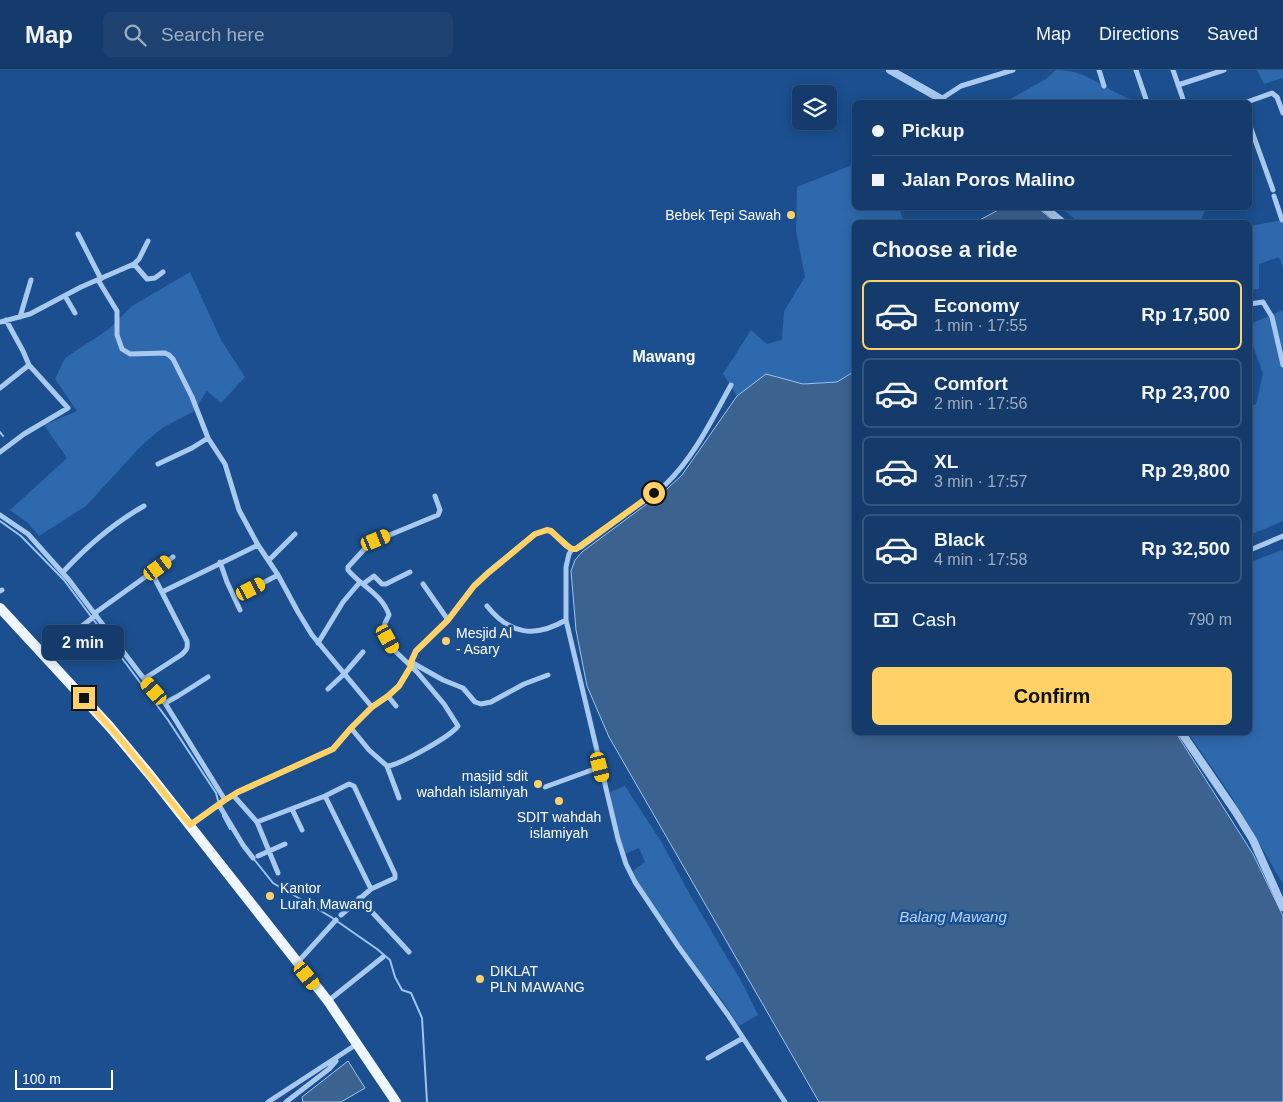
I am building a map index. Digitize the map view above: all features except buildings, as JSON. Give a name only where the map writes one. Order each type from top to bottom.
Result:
[{"type":"main road","points":[[0,608],[122,741],[190,825],[328,1000],[396,1102]]},
{"type":"street","points":[[890,70],[940,100]]},
{"type":"street","points":[[989,70],[991,77]]},
{"type":"street","points":[[943,100],[956,88],[1013,70]]},
{"type":"street","points":[[1099,70],[1104,86]]},
{"type":"street","points":[[1136,70],[1146,100]]},
{"type":"street","points":[[1173,70],[1183,100]]},
{"type":"street","points":[[1178,85],[1224,70]]},
{"type":"street","points":[[1252,100],[1272,93],[1277,97],[1283,113]]},
{"type":"street","points":[[1252,132],[1280,206],[1282,220]]},
{"type":"street","points":[[1047,210],[1059,220]]},
{"type":"street","points":[[78,234],[99,279],[117,311],[117,335],[122,349],[130,354],[156,353],[169,355],[192,397],[208,438],[225,464],[239,510],[258,545],[318,642],[372,707]]},
{"type":"street","points":[[0,452],[24,434],[68,408],[29,365],[24,351],[3,321],[37,311],[99,279],[134,264],[139,260],[148,241]]},
{"type":"street","points":[[134,264],[147,279],[155,278],[164,272]]},
{"type":"street","points":[[20,317],[31,280]]},
{"type":"street","points":[[65,296],[75,312]]},
{"type":"street","points":[[1252,304],[1263,302],[1270,312],[1283,365]]},
{"type":"street","points":[[0,388],[29,365]]},
{"type":"street","points":[[190,825],[233,795],[333,749],[372,707],[399,686],[420,646],[448,620],[480,580],[535,534],[547,530],[551,531],[572,549],[582,547],[666,484],[694,452],[731,385]]},
{"type":"street","points":[[158,464],[208,438]]},
{"type":"street","points":[[387,766],[441,739],[458,726],[444,704],[411,664],[395,651],[384,632],[388,611],[375,594],[348,570],[348,567],[362,550],[376,540],[438,515],[440,510],[435,496]]},
{"type":"street","points":[[63,572],[85,547],[121,519],[144,506]]},
{"type":"street","points":[[0,515],[28,534],[63,572],[144,679],[165,702],[243,845],[255,857],[285,844]]},
{"type":"street","points":[[268,560],[295,534]]},
{"type":"street","points":[[1252,549],[1283,536]]},
{"type":"street","points":[[162,592],[258,545]]},
{"type":"street","points":[[572,549],[566,567],[566,620],[600,767],[626,864],[635,882],[785,1102]]},
{"type":"street","points":[[45,655],[96,614],[173,557]]},
{"type":"street","points":[[220,562],[226,582],[240,610]]},
{"type":"street","points":[[318,642],[343,602],[362,583],[374,576],[382,584],[386,584],[410,572]]},
{"type":"street","points":[[144,679],[181,655],[188,647],[187,641],[152,573]]},
{"type":"street","points":[[251,589],[278,575]]},
{"type":"street","points":[[423,584],[448,620]]},
{"type":"street","points":[[487,606],[495,616],[506,624],[525,632],[553,628],[566,620]]},
{"type":"street","points":[[328,689],[344,674],[362,652]]},
{"type":"street","points":[[411,664],[438,678],[460,686],[466,690],[475,702],[481,704],[491,702],[524,684],[548,675]]},
{"type":"street","points":[[165,702],[208,677]]},
{"type":"street","points":[[388,696],[396,706]]},
{"type":"street","points":[[351,728],[369,750],[387,766],[399,798]]},
{"type":"street","points":[[1182,735],[1253,840],[1283,907]]},
{"type":"street","points":[[545,787],[600,767]]},
{"type":"street","points":[[257,822],[292,810],[350,784],[354,786],[396,874],[395,878],[371,889],[341,915]]},
{"type":"street","points":[[233,795],[257,822],[278,872]]},
{"type":"street","points":[[325,796],[371,889]]},
{"type":"street","points":[[292,810],[302,830]]},
{"type":"street","points":[[359,898],[409,952]]},
{"type":"street","points":[[297,963],[336,920]]},
{"type":"street","points":[[328,1000],[383,957]]},
{"type":"street","points":[[708,1058],[743,1038]]},
{"type":"street","points":[[268,1102],[358,1044]]},
{"type":"street","points":[[286,1102],[329,1069],[338,1058]]},
{"type":"shaded area","points":[[1056,70],[1073,72],[1081,74],[1133,100],[1009,100],[1046,79]]},
{"type":"shaded area","points":[[1257,70],[1283,70],[1283,78],[1264,84]]},
{"type":"shaded area","points":[[852,165],[852,210],[900,210],[903,220],[852,220],[852,373],[837,382],[803,384],[766,374],[737,396],[723,374],[751,330],[767,344],[782,340],[784,311],[805,277],[796,230],[797,187]]},
{"type":"shaded area","points":[[1064,210],[1205,210],[1201,220],[1076,220]]},
{"type":"shaded area","points":[[1283,220],[1283,267],[1279,257],[1259,264],[1259,289],[1252,290],[1252,226]]},
{"type":"shaded area","points":[[190,272],[221,340],[245,377],[221,403],[207,391],[193,412],[162,428],[141,446],[86,506],[39,536],[28,523],[10,510],[67,458],[44,425],[77,411],[55,379],[65,358],[109,329],[132,306]]},
{"type":"shaded area","points":[[1283,310],[1283,521],[1252,534],[1252,405],[1256,404],[1263,374],[1252,343],[1252,323]]},
{"type":"shaded area","points":[[1283,550],[1283,884],[1230,794],[1189,735],[1252,735],[1252,561]]},
{"type":"shaded area","points":[[625,786],[662,843],[745,988],[758,1015],[739,1026],[630,873],[645,862],[639,848],[625,854],[615,822],[610,792]]},
{"type":"water","points":[[998,210],[1040,210],[1053,220],[980,220]]},
{"type":"water","name":"Balang Mawang","points":[[852,373],[852,735],[1177,735],[1253,854],[1283,916],[1283,1102],[819,1102],[609,737],[587,686],[576,630],[571,571],[575,560],[582,552],[667,489],[682,475],[737,396],[766,374],[803,384],[837,382]]},
{"type":"water","points":[[348,1061],[365,1088],[341,1102],[303,1102],[302,1097]]},
{"type":"waterway","points":[[0,432],[3,436]]},
{"type":"waterway","points":[[0,521],[21,536],[64,580],[168,720],[216,793],[219,804]]},
{"type":"waterway","points":[[223,816],[230,829]]},
{"type":"waterway","points":[[253,858],[273,883],[331,917],[390,960],[395,977],[402,990],[411,993],[422,1018],[427,1102]]},
{"type":"place","name":"Bebek Tepi Sawah","points":[[791,215]]},
{"type":"place","name":"Mesjid Al - Asary","points":[[446,641]]},
{"type":"place","name":"masjid sdit wahdah islamiyah","points":[[538,784]]},
{"type":"place","name":"SDIT wahdah islamiyah","points":[[559,801]]},
{"type":"place","name":"Kantor Lurah Mawang","points":[[270,896]]},
{"type":"place","name":"DIKLAT PLN MAWANG","points":[[480,979]]},
{"type":"district","name":"Mawang","points":[[664,356]]},
{"type":"route","points":[[84,698],[122,741],[190,825],[238,792],[319,757],[337,746],[351,728],[372,707],[399,686],[411,666],[416,651],[448,620],[474,586],[535,534],[547,530],[551,531],[572,549],[582,547],[654,493]]}]
